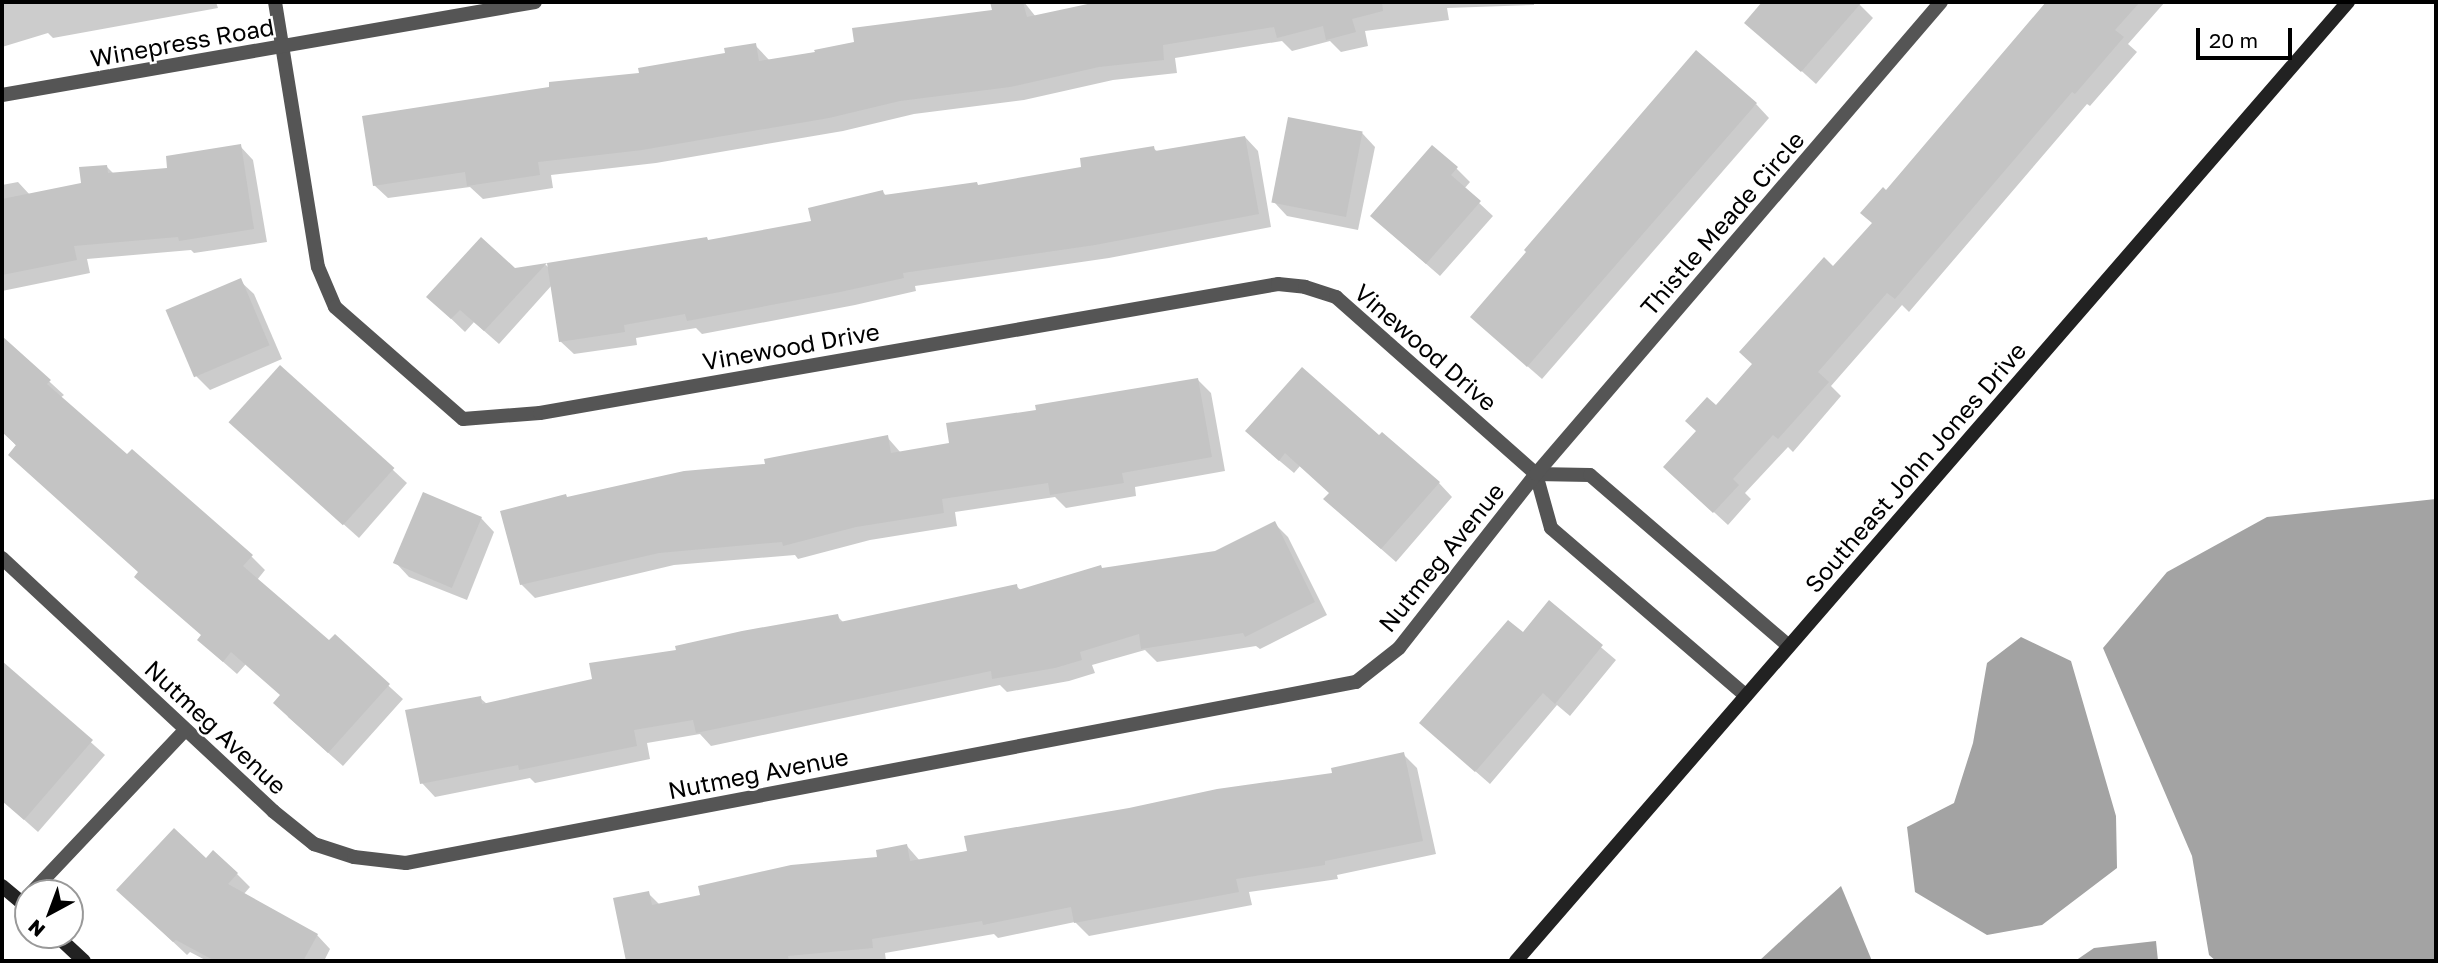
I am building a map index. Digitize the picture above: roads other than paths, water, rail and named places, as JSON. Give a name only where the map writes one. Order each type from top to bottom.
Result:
[{"type":"main road","name":"Southeast John Jones Drive","points":[[1516,961],[2348,2]]},
{"type":"main road","points":[[71,949],[84,961]]},
{"type":"street","name":"Vinewood Drive","points":[[275,2],[318,267],[335,307],[463,419],[540,413],[1278,284],[1305,287],[1336,297],[1536,474]]},
{"type":"street","name":"Winepress Road","points":[[2,95],[535,2]]},
{"type":"street","name":"Thistle Meade Circle","points":[[1536,474],[1941,2]]},
{"type":"street","points":[[1746,696],[1551,528],[1536,474],[1590,475],[1789,646]]},
{"type":"street","name":"Nutmeg Avenue","points":[[2,558],[272,811],[314,844],[354,857],[406,863],[1356,682],[1399,648],[1536,474]]},
{"type":"street","points":[[47,879],[185,730]]}]
